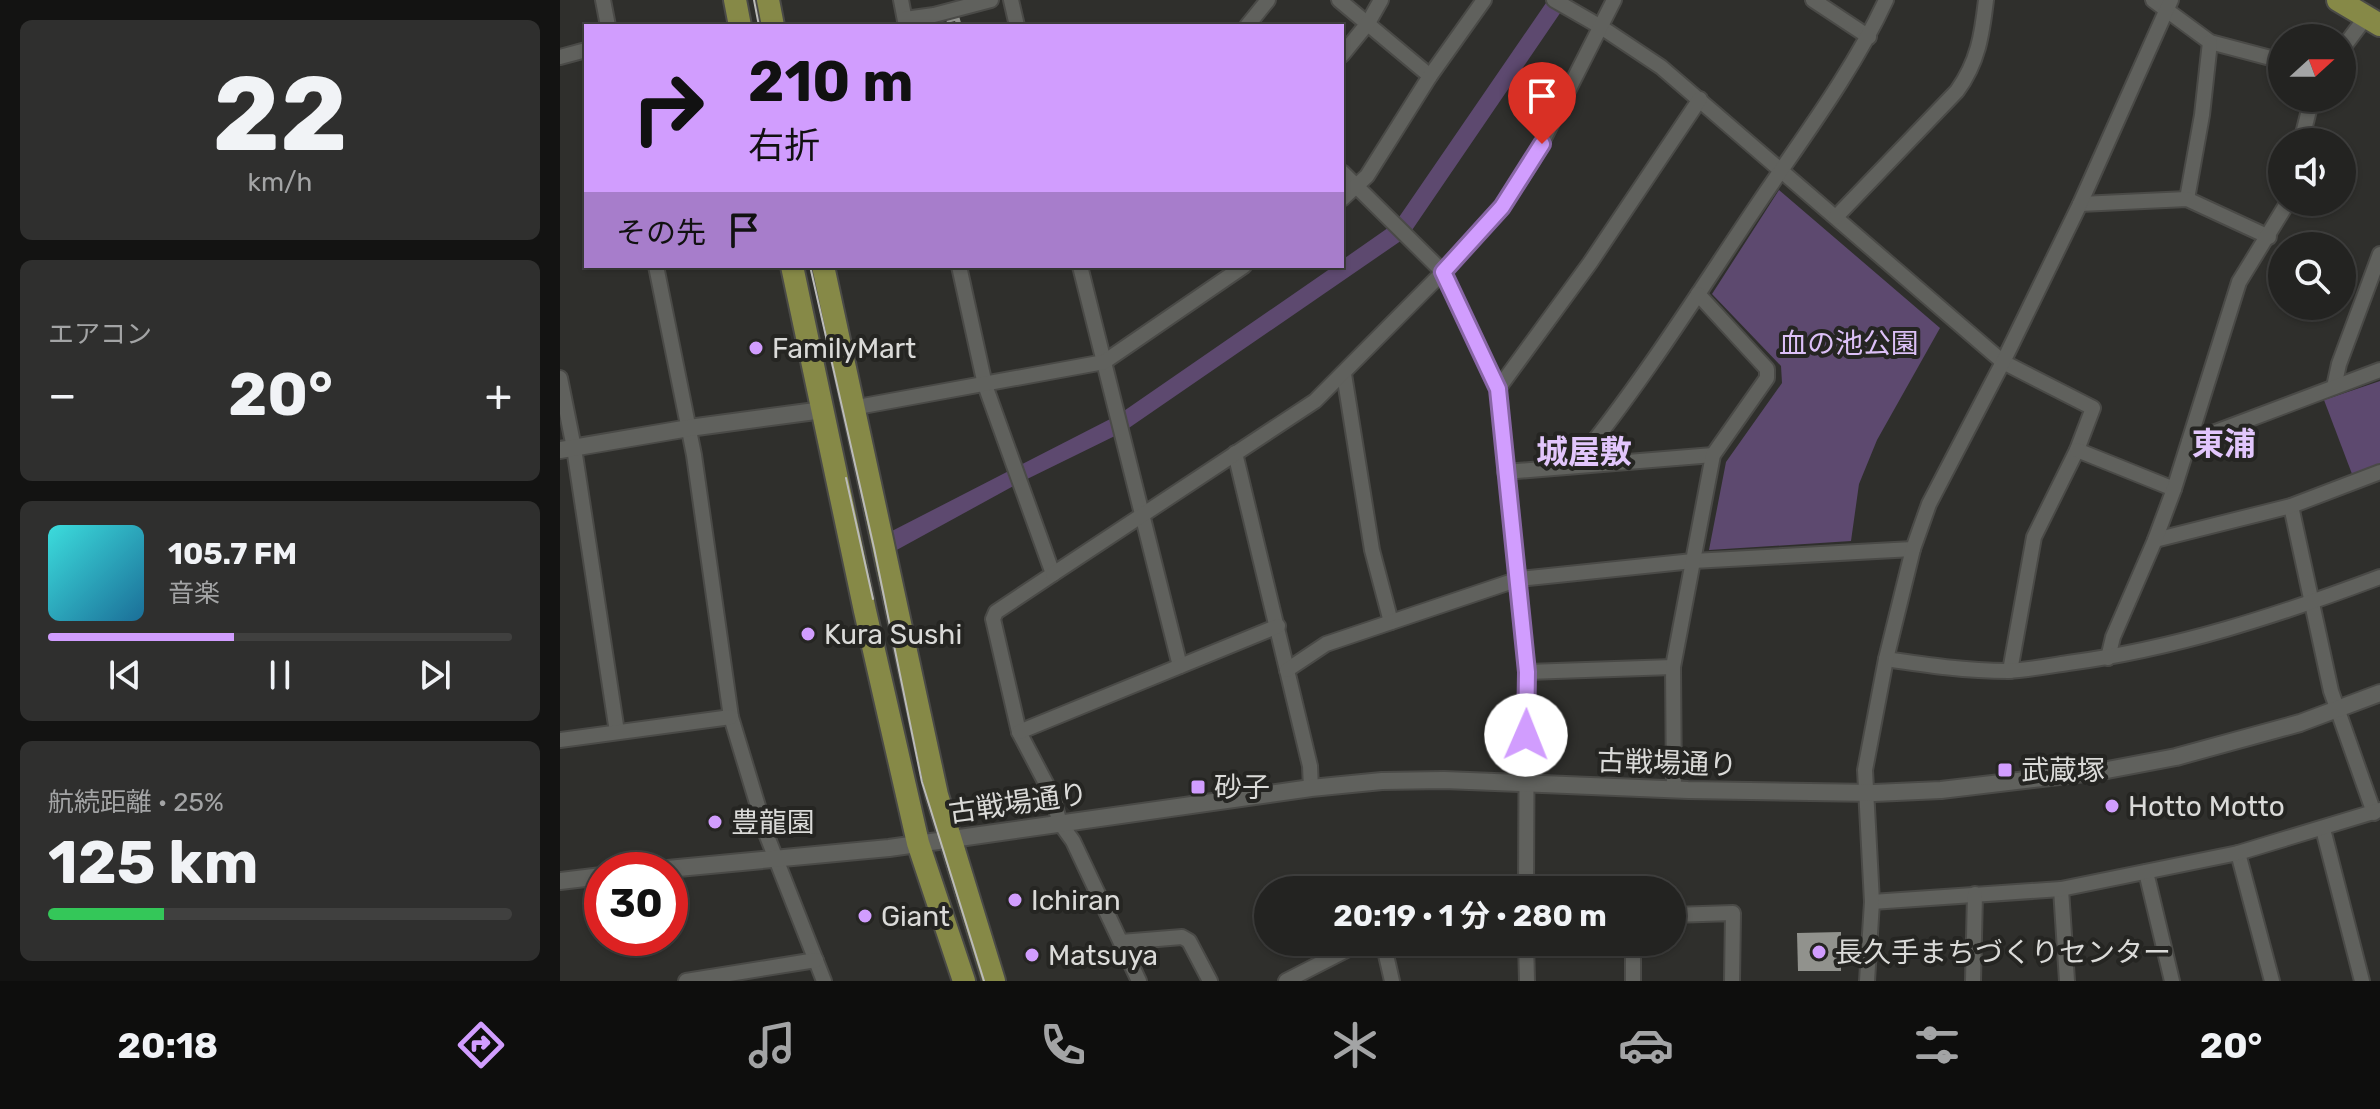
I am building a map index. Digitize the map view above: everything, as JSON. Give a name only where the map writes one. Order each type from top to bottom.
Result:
[{"type":"main road","points":[[735,0],[740,24]]},
{"type":"main road","points":[[768,0],[773,24]]},
{"type":"main road","points":[[2338,0],[2373,21]]},
{"type":"main road","points":[[792,268],[918,843],[964,981]]},
{"type":"main road","points":[[823,268],[937,795],[994,981]]},
{"type":"street","points":[[603,0],[608,24]]},
{"type":"street","points":[[901,0],[905,23],[991,0]]},
{"type":"street","points":[[1011,0],[1017,24]]},
{"type":"street","points":[[1249,24],[1268,0]]},
{"type":"street","points":[[1339,0],[1430,76]]},
{"type":"street","points":[[1344,53],[1368,23],[1381,0]]},
{"type":"street","points":[[1344,197],[1367,176],[1430,76],[1484,0]]},
{"type":"street","points":[[1554,0],[1661,67],[2003,362],[2093,408],[2077,450],[2034,537],[2010,671]]},
{"type":"street","points":[[1139,981],[1073,841],[1060,823],[1051,793],[1019,732],[993,619],[996,612],[1315,401],[1344,374],[1502,207],[1551,129],[1614,0]]},
{"type":"street","points":[[1813,0],[1869,37]]},
{"type":"street","points":[[1575,465],[1698,294],[1869,37],[1886,0]]},
{"type":"street","points":[[1836,217],[1957,91],[1970,73],[1982,35],[1986,0]]},
{"type":"street","points":[[2153,0],[2169,4],[2210,42],[2268,57]]},
{"type":"street","points":[[1867,981],[1872,902],[1865,770],[1886,659],[1913,549],[1929,504],[2080,204],[2169,4]]},
{"type":"street","points":[[2356,36],[2373,21]]},
{"type":"street","points":[[2187,199],[2202,115],[2210,42]]},
{"type":"street","points":[[560,57],[584,51]]},
{"type":"street","points":[[1498,389],[1590,263],[1700,99]]},
{"type":"street","points":[[1344,174],[1443,272],[1498,389],[1527,672],[1526,876]]},
{"type":"street","points":[[2080,204],[2187,199],[2268,237]]},
{"type":"street","points":[[2108,658],[2113,637],[2174,489],[2239,282],[2268,238]]},
{"type":"street","points":[[2334,387],[2339,364],[2379,259]]},
{"type":"street","points":[[656,268],[689,428],[731,717],[776,857],[824,981]]},
{"type":"street","points":[[959,268],[985,385],[1053,574]]},
{"type":"street","points":[[1080,268],[1180,666]]},
{"type":"street","points":[[852,408],[1104,362],[1241,268]]},
{"type":"street","points":[[1674,790],[1673,667],[1713,455],[1767,378],[1767,369],[1698,294]]},
{"type":"street","points":[[2189,442],[2380,370]]},
{"type":"street","points":[[1344,374],[1372,550],[1391,622]]},
{"type":"street","points":[[560,378],[567,449],[617,732]]},
{"type":"street","points":[[567,449],[823,410]]},
{"type":"street","points":[[2077,450],[2174,489]]},
{"type":"street","points":[[1235,453],[1310,766],[1311,788]]},
{"type":"street","points":[[1505,472],[1713,455]]},
{"type":"street","points":[[2155,540],[2291,506],[2380,472]]},
{"type":"street","points":[[1872,902],[2061,889],[2238,853],[2377,812],[2336,709],[2291,506]]},
{"type":"street","points":[[1287,670],[1326,644],[1519,579],[1693,561],[1913,549]]},
{"type":"street","points":[[1886,659],[1951,669],[2010,671],[2108,658],[2188,640],[2312,602],[2380,577]]},
{"type":"street","points":[[1019,732],[1278,626]]},
{"type":"street","points":[[1527,672],[1673,667]]},
{"type":"street","name":"古戦場通り","points":[[688,867],[889,848],[1311,788],[1382,781],[1444,780],[1674,790],[1941,790],[2102,771],[2176,757],[2300,723],[2380,693]]},
{"type":"street","points":[[560,740],[731,717]]},
{"type":"street","points":[[2323,829],[2362,981]]},
{"type":"street","points":[[2238,853],[2272,981]]},
{"type":"street","points":[[2146,872],[2172,981]]},
{"type":"street","points":[[560,881],[584,878]]},
{"type":"street","points":[[2061,889],[2067,981]]},
{"type":"street","points":[[1973,981],[1975,894]]},
{"type":"street","points":[[1686,915],[1733,913],[1732,981]]},
{"type":"street","points":[[1121,942],[1182,937],[1189,941],[1210,981]]},
{"type":"street","points":[[1286,981],[1335,956]]},
{"type":"street","points":[[1386,956],[1392,981]]},
{"type":"street","points":[[1526,956],[1527,981]]},
{"type":"street","points":[[1633,956],[1633,981]]},
{"type":"street","points":[[696,980],[816,960]]},
{"type":"green space","points":[[1548,0],[1569,0],[1408,236],[1123,432],[1019,483],[893,552],[888,533],[1118,415],[1331,268],[1344,268],[1344,259],[1395,223]]},
{"type":"green space","name":"血の池公園","points":[[1779,190],[1940,328],[1877,440],[1859,484],[1851,541],[1709,550],[1726,462],[1782,383],[1781,366],[1712,294]]},
{"type":"green space","points":[[2380,381],[2380,464],[2352,474],[2324,400]]},
{"type":"building","points":[[959,16],[961,24],[955,21],[947,23],[946,19]]},
{"type":"building","name":"長久手まちづくりセンター","points":[[1841,932],[1841,971],[1798,971],[1797,933]]},
{"type":"tram line","points":[[754,0],[759,24]]},
{"type":"tram line","points":[[810,268],[874,548],[922,782],[984,981]]},
{"type":"tram line","points":[[846,478],[873,599]]},
{"type":"place","name":"FamilyMart","points":[[756,348]]},
{"type":"place","name":"Kura Sushi","points":[[808,634]]},
{"type":"place","name":"武蔵塚","points":[[2005,770]]},
{"type":"place","name":"砂子","points":[[1198,787]]},
{"type":"place","name":"Hotto Motto","points":[[2112,806]]},
{"type":"place","name":"豊龍園","points":[[715,822]]},
{"type":"place","name":"Ichiran","points":[[1015,900]]},
{"type":"place","name":"Giant","points":[[865,916]]},
{"type":"place","name":"長久手まちづくりセンター","points":[[1819,952]]},
{"type":"place","name":"Matsuya","points":[[1032,955]]},
{"type":"district","name":"東浦","points":[[2224,444]]},
{"type":"district","name":"城屋敷","points":[[1584,452]]},
{"type":"route","points":[[1526,735],[1527,672],[1498,389],[1443,272],[1502,207],[1542,144]]}]
